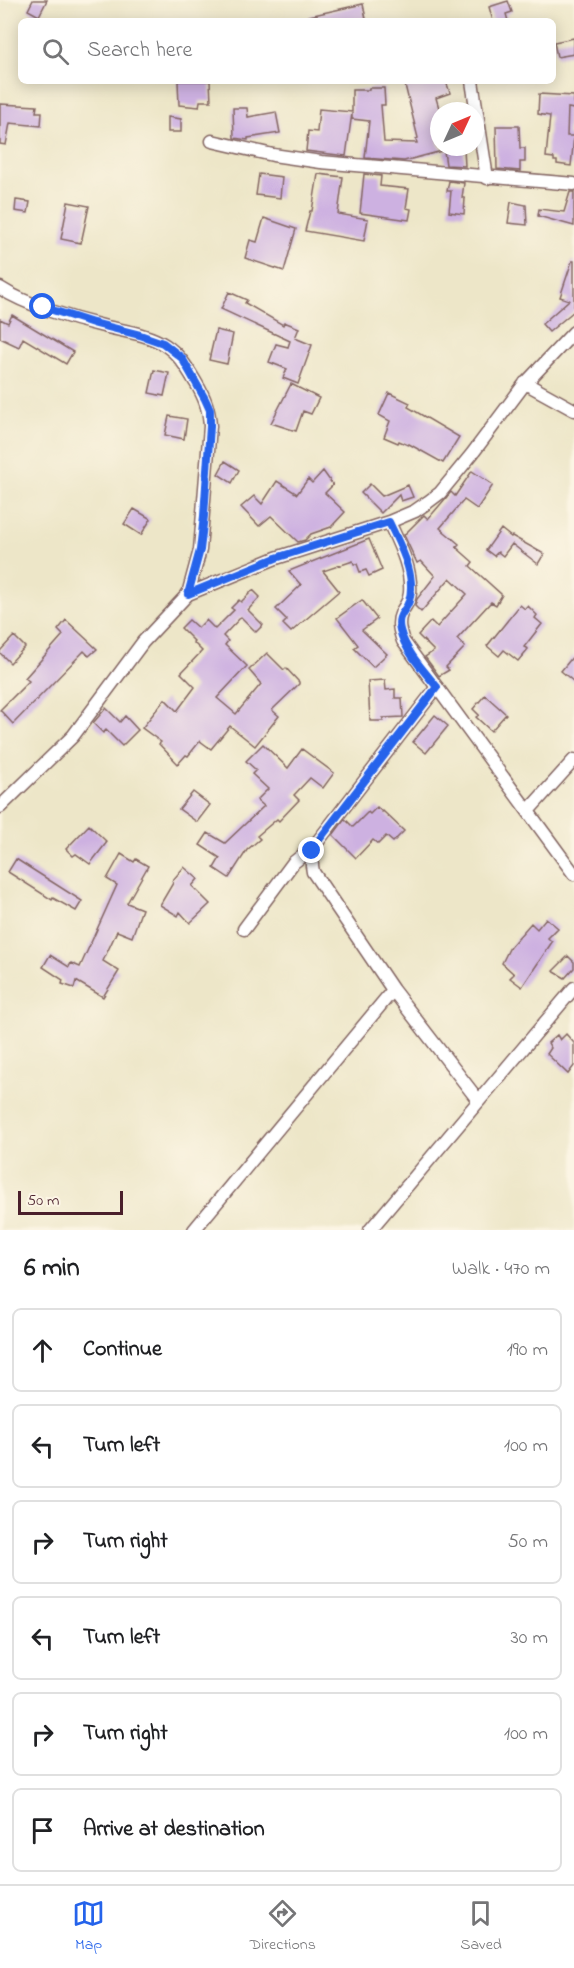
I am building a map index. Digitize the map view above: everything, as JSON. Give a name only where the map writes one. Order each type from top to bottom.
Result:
[{"type":"street","points":[[472,84],[487,178]]},
{"type":"street","points":[[212,141],[321,162],[574,184]]},
{"type":"street","points":[[0,288],[63,314],[163,343],[182,358],[189,369],[207,404],[210,426],[200,550],[188,594]]},
{"type":"street","points":[[0,807],[73,736],[143,642],[188,594],[276,558],[389,522],[415,511],[440,493],[525,383],[574,332]]},
{"type":"street","points":[[525,383],[574,410]]},
{"type":"street","points":[[389,522],[406,562],[411,582],[409,604],[401,612],[399,627],[403,641],[574,874]]},
{"type":"street","points":[[244,929],[293,863],[315,845],[437,687]]},
{"type":"street","points":[[528,812],[574,759]]},
{"type":"street","points":[[315,845],[311,858],[313,872],[393,990],[478,1100]]},
{"type":"street","points":[[370,1230],[574,988]]},
{"type":"street","points":[[194,1230],[393,990]]},
{"type":"building","points":[[33,0],[47,0],[39,16],[28,10]]},
{"type":"building","points":[[508,1],[512,12],[506,14],[507,18],[492,18],[489,7]]},
{"type":"building","points":[[363,4],[366,18],[309,18],[309,16]]},
{"type":"building","points":[[574,38],[574,54],[557,57],[556,42]]},
{"type":"building","points":[[178,84],[210,84],[211,101],[200,101],[199,107],[179,105]]},
{"type":"building","points":[[405,84],[447,84],[450,93],[436,98],[437,102],[430,102],[430,154],[404,161],[365,158],[369,121],[352,119],[352,113],[346,156],[306,151],[308,131],[317,132],[319,109],[352,112],[352,90],[369,90],[369,88],[384,88],[385,105],[381,105],[384,142],[417,143],[418,138]]},
{"type":"building","points":[[539,94],[574,96],[574,109],[568,108],[567,136],[574,136],[571,166],[557,164],[554,158],[546,157],[550,116],[538,114]]},
{"type":"building","points":[[0,104],[37,106],[36,112],[42,112],[41,126],[10,123],[6,145],[0,144]]},
{"type":"building","points":[[233,108],[247,108],[248,117],[276,112],[280,133],[248,138],[248,140],[234,138]]},
{"type":"building","points":[[168,117],[181,119],[181,132],[168,132]]},
{"type":"building","points":[[496,126],[519,126],[520,148],[525,148],[525,162],[520,162],[520,171],[497,169]]},
{"type":"building","points":[[445,156],[464,156],[465,166],[446,165]]},
{"type":"building","points":[[259,174],[282,177],[280,198],[256,195]]},
{"type":"building","points":[[318,174],[343,177],[338,214],[368,219],[364,241],[305,231],[310,211],[312,211]]},
{"type":"building","points":[[364,174],[381,176],[380,186],[409,189],[406,208],[411,209],[409,220],[360,213]]},
{"type":"building","points":[[449,181],[464,183],[462,198],[465,198],[464,214],[449,212],[451,191],[447,191]]},
{"type":"building","points":[[570,192],[574,192],[574,226],[538,216],[539,209],[564,212]]},
{"type":"building","points":[[16,200],[30,202],[28,213],[15,211]]},
{"type":"building","points":[[68,202],[89,206],[81,243],[61,239]]},
{"type":"building","points":[[511,202],[526,205],[527,225],[508,223]]},
{"type":"building","points":[[264,218],[296,229],[284,271],[245,258],[250,240],[257,242]]},
{"type":"building","points":[[572,261],[574,261],[574,311],[549,332],[542,324],[569,300],[560,297]]},
{"type":"building","points":[[229,292],[247,300],[245,303],[283,325],[284,322],[299,328],[295,338],[312,345],[298,384],[283,378],[287,369],[269,362],[276,344],[288,347],[290,341],[221,309]]},
{"type":"building","points":[[12,315],[73,352],[66,364],[23,338],[19,347],[0,338],[0,319],[8,323]]},
{"type":"building","points":[[216,330],[233,334],[227,364],[209,360]]},
{"type":"building","points":[[154,370],[169,373],[164,396],[149,393]]},
{"type":"building","points":[[291,384],[319,398],[311,414],[303,411],[296,431],[271,423]]},
{"type":"building","points":[[389,393],[410,403],[408,407],[459,437],[443,463],[409,444],[399,441],[398,443],[384,437],[390,421],[379,415]]},
{"type":"building","points":[[169,416],[187,419],[184,439],[165,435]]},
{"type":"building","points":[[225,461],[239,470],[232,483],[218,474]]},
{"type":"building","points":[[323,471],[333,485],[325,493],[345,512],[331,527],[311,534],[305,540],[298,542],[271,516],[259,526],[241,507],[254,496],[262,504],[277,481],[297,494],[308,479],[312,483]]},
{"type":"building","points":[[472,471],[493,485],[477,509],[464,500],[440,528],[459,544],[456,547],[473,562],[470,566],[502,595],[496,605],[491,602],[457,639],[465,647],[446,667],[449,670],[439,676],[425,657],[434,651],[418,635],[431,621],[437,627],[467,594],[450,578],[421,612],[415,606],[417,599],[435,576],[421,561],[417,563],[404,535],[424,515],[428,519],[451,492],[455,496]]},
{"type":"building","points":[[370,484],[382,496],[408,485],[413,497],[401,501],[399,495],[381,513],[361,493]]},
{"type":"building","points":[[134,509],[151,519],[141,535],[124,524]]},
{"type":"building","points":[[501,529],[511,537],[544,554],[538,564],[512,544],[503,556],[498,552],[494,556],[486,550]]},
{"type":"building","points":[[369,539],[382,570],[369,576],[366,570],[360,572],[353,561],[323,571],[339,591],[291,632],[283,624],[287,620],[276,609],[301,585],[289,571]]},
{"type":"building","points":[[253,590],[260,597],[248,610],[263,625],[256,632],[241,617],[223,636],[228,641],[225,645],[247,666],[217,698],[236,714],[261,684],[249,670],[267,653],[284,670],[286,668],[299,684],[272,710],[279,716],[255,746],[230,726],[211,749],[200,741],[178,764],[159,744],[161,742],[142,728],[165,699],[177,711],[195,687],[181,673],[202,651],[181,628],[189,620],[198,628],[206,620],[215,629],[234,610],[231,608]]},
{"type":"building","points":[[362,600],[377,619],[362,630],[387,654],[373,667],[354,648],[358,645],[337,618]]},
{"type":"building","points":[[520,605],[525,609],[528,606],[537,615],[535,618],[542,624],[524,647],[528,649],[518,661],[504,650],[499,656],[487,646]]},
{"type":"building","points":[[66,620],[97,649],[89,656],[84,651],[13,724],[0,710],[29,681],[25,678],[63,635],[58,630]]},
{"type":"building","points":[[14,636],[25,647],[10,663],[0,651]]},
{"type":"building","points":[[574,655],[574,682],[561,671]]},
{"type":"building","points":[[385,680],[386,690],[395,689],[395,698],[402,698],[403,717],[370,721],[368,681]]},
{"type":"building","points":[[485,695],[506,714],[491,731],[476,717],[479,715],[473,709]]},
{"type":"building","points":[[106,708],[120,722],[125,716],[138,730],[122,746],[106,730],[103,733],[93,723]]},
{"type":"building","points":[[435,715],[448,726],[426,753],[413,742]]},
{"type":"building","points":[[263,744],[288,768],[302,749],[334,773],[323,788],[310,778],[294,795],[299,800],[279,821],[277,819],[257,836],[260,839],[247,850],[229,878],[214,868],[220,858],[200,845],[208,833],[225,843],[264,806],[257,800],[268,789],[252,774],[256,770],[246,761]]},
{"type":"building","points":[[193,792],[210,805],[197,822],[179,809]]},
{"type":"building","points":[[377,807],[404,831],[393,842],[386,836],[378,844],[373,840],[356,858],[333,835],[345,819],[353,827],[368,812],[370,814]]},
{"type":"building","points":[[89,825],[107,842],[90,864],[76,854],[73,856],[66,849]]},
{"type":"building","points":[[121,854],[134,862],[136,859],[148,866],[127,903],[142,909],[132,937],[117,931],[103,961],[119,971],[103,997],[76,981],[74,988],[62,984],[63,980],[43,967],[50,955],[69,967],[71,963],[80,967],[117,885],[107,879]]},
{"type":"building","points":[[16,859],[82,901],[76,911],[53,898],[52,900],[8,872]]},
{"type":"building","points":[[184,867],[198,879],[192,886],[210,904],[190,923],[180,912],[178,916],[160,905],[172,881]]},
{"type":"building","points":[[546,918],[558,928],[548,938],[552,942],[522,987],[510,978],[514,974],[502,963],[510,947],[531,923],[537,929]]},
{"type":"building","points":[[568,956],[574,962],[574,968],[565,978],[553,971]]},
{"type":"building","points":[[566,1034],[574,1043],[574,1066],[568,1074],[547,1054],[551,1048],[548,1043],[557,1035],[560,1040]]},
{"type":"route","points":[[43,307],[163,343],[182,358],[205,399],[210,410],[210,426],[204,516],[200,550],[188,594],[276,558],[389,522],[406,562],[411,582],[409,604],[401,612],[399,627],[403,641],[437,687],[312,851]]}]
